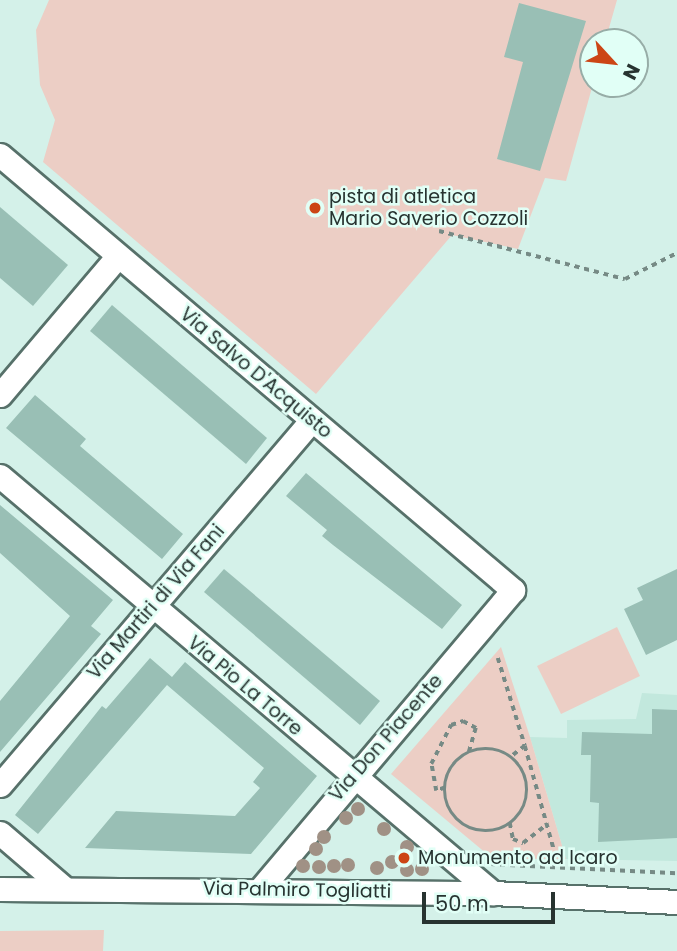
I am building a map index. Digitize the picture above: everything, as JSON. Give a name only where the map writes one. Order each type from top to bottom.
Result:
[{"type":"street","name":"Via Salvo D'Acquisto","points":[[0,155],[513,590]]},
{"type":"street","points":[[0,395],[118,256]]},
{"type":"street","name":"Via Martiri di Via Fani","points":[[0,785],[312,420]]},
{"type":"street","name":"Via Pio La Torre","points":[[0,477],[492,893]]},
{"type":"street","name":"Via Don Piacente","points":[[261,888],[352,776],[513,590]]},
{"type":"street","points":[[0,834],[65,889]]},
{"type":"street","name":"Via Palmiro Togliatti","points":[[0,889],[261,888],[492,893],[677,902]]},
{"type":"path","points":[[439,231],[625,279],[677,253]]},
{"type":"path","points":[[498,658],[556,857]]},
{"type":"path","points":[[445,788],[436,791],[430,764],[451,725],[463,721],[476,728],[470,752]]},
{"type":"path","points":[[511,757],[525,746]]},
{"type":"path","points":[[510,823],[485,831],[452,813],[445,788],[454,764],[470,752],[488,748],[511,757],[527,790],[510,823],[513,839],[523,843],[547,824]]},
{"type":"path","points":[[446,819],[452,813]]},
{"type":"path","points":[[480,866],[677,873]]},
{"type":"shaded area","name":"pista di atletica Mario Saverio Cozzoli","points":[[49,0],[617,0],[609,28],[579,28],[579,98],[589,98],[566,181],[545,178],[518,249],[452,235],[316,394],[43,162],[55,120],[40,85],[36,30]]},
{"type":"shaded area","points":[[617,627],[640,676],[561,714],[537,666]]},
{"type":"shaded area","points":[[501,647],[566,859],[493,859],[391,774]]},
{"type":"shaded area","points":[[642,693],[677,695],[677,861],[566,859],[530,737],[567,738],[567,720],[636,719]]},
{"type":"shaded area","points":[[104,930],[103,951],[0,951],[0,931]]},
{"type":"building","points":[[519,3],[586,21],[584,28],[579,28],[579,44],[540,171],[497,159],[523,62],[504,57]]},
{"type":"building","points":[[0,207],[68,265],[33,306],[0,278]]},
{"type":"building","points":[[112,305],[267,438],[246,464],[90,331]]},
{"type":"building","points":[[35,395],[86,439],[80,446],[183,534],[162,559],[6,428]]},
{"type":"building","points":[[306,473],[462,605],[442,629],[322,536],[327,530],[286,496]]},
{"type":"building","points":[[0,505],[113,600],[91,626],[101,634],[0,752],[0,701],[70,616],[0,553]]},
{"type":"building","points":[[224,569],[380,701],[360,725],[204,592]]},
{"type":"building","points":[[677,569],[677,640],[646,655],[624,609],[643,600],[637,588]]},
{"type":"building","points":[[150,658],[172,677],[185,662],[317,776],[251,854],[85,848],[116,811],[235,816],[260,788],[253,782],[264,768],[167,685],[38,834],[15,815],[102,706],[106,709]]},
{"type":"building","points":[[652,709],[677,710],[677,838],[598,842],[599,803],[590,802],[591,755],[581,755],[582,732],[652,734]]},
{"type":"place","name":"pista di atletica Mario Saverio Cozzoli","points":[[315,208]]},
{"type":"place","name":"Monumento ad Icaro","points":[[404,858]]}]
